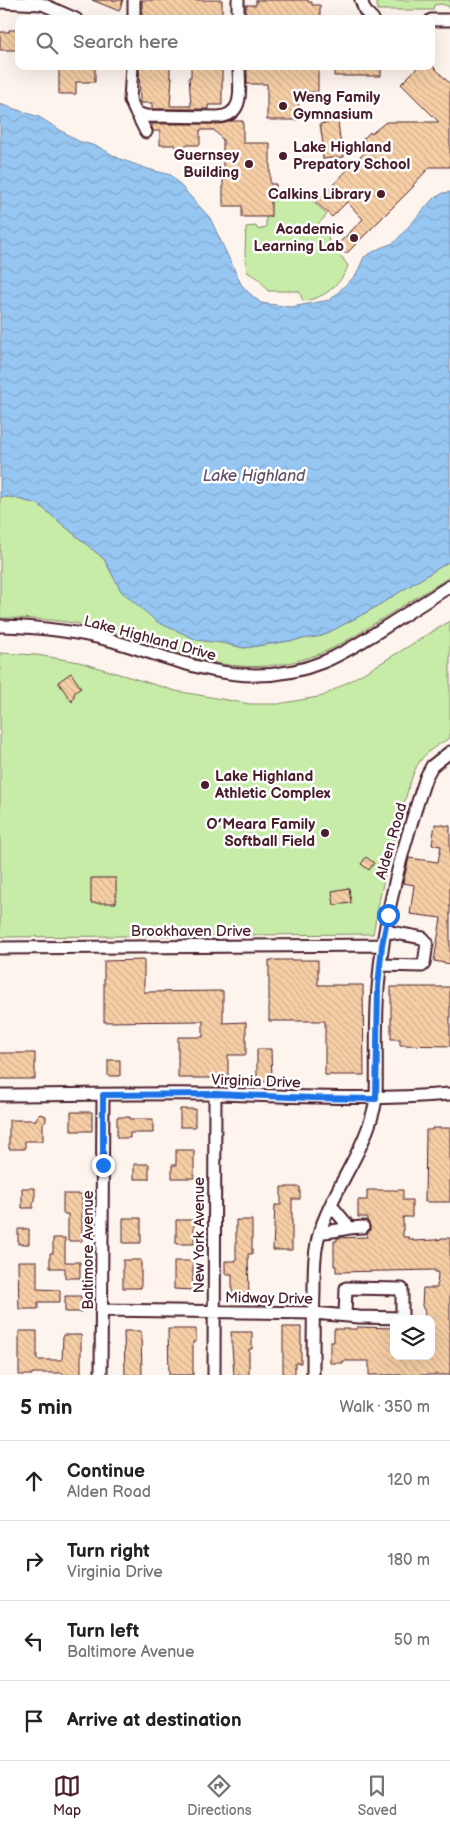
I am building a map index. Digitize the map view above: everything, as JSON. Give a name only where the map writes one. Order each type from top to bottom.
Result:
[{"type":"street","points":[[134,0],[134,15]]},
{"type":"street","points":[[238,0],[238,15]]},
{"type":"street","points":[[361,0],[365,11],[369,15]]},
{"type":"street","points":[[0,2],[42,2],[68,15]]},
{"type":"street","points":[[435,20],[450,20]]},
{"type":"street","points":[[132,70],[130,100],[133,110],[146,132]]},
{"type":"street","points":[[137,114],[146,116],[218,117],[230,114],[235,110],[239,101],[239,70]]},
{"type":"street","name":"Lake Highland Drive","points":[[0,626],[67,631],[112,641],[205,670],[227,674],[264,674],[306,668],[339,655],[450,586]]},
{"type":"street","name":"Alden Road","points":[[313,1375],[315,1259],[320,1232],[331,1205],[360,1151],[374,1111],[376,1099],[376,1022],[380,964],[382,945],[400,858],[426,777],[432,766],[450,752]]},
{"type":"street","points":[[380,964],[422,966],[424,964],[427,943],[423,938],[385,931]]},
{"type":"street","name":"Brookhaven Drive","points":[[0,948],[382,945]]},
{"type":"street","name":"Virginia Drive","points":[[0,1095],[215,1094],[376,1099],[450,1094]]},
{"type":"street","name":"New York Avenue","points":[[214,1375],[215,1094]]},
{"type":"street","name":"Baltimore Avenue","points":[[101,1375],[103,1095]]},
{"type":"street","points":[[331,1205],[349,1227]]},
{"type":"street","points":[[320,1232],[329,1232],[349,1227],[363,1227]]},
{"type":"street","name":"Midway Drive","points":[[345,1316],[346,1288],[402,1289],[402,1315]]},
{"type":"street","name":"Midway Drive","points":[[102,1310],[314,1313],[390,1318]]},
{"type":"green space","points":[[377,0],[450,0],[450,9],[448,6],[441,4],[434,5],[433,10],[377,10]]},
{"type":"green space","points":[[276,190],[304,192],[327,215],[315,227],[325,230],[333,251],[342,257],[348,266],[336,285],[324,294],[310,300],[303,301],[299,291],[268,291],[259,279],[247,272],[245,253],[246,227],[256,226],[258,230],[266,227],[271,194],[276,194]]},
{"type":"green space","points":[[0,497],[10,497],[38,504],[104,559],[121,591],[197,640],[244,648],[322,636],[369,611],[450,561],[450,577],[351,638],[319,654],[288,663],[260,666],[233,665],[207,661],[86,625],[25,618],[0,618]]},
{"type":"green space","name":"Lake Highland Athletic Complex","points":[[450,621],[450,738],[426,754],[417,765],[413,775],[391,850],[373,934],[0,937],[0,653],[37,655],[79,662],[176,691],[250,704],[278,704],[323,696]]},
{"type":"water","name":"Lake Highland","points":[[0,104],[39,117],[78,141],[99,147],[120,159],[171,175],[210,218],[241,284],[261,303],[291,307],[330,300],[356,275],[364,257],[394,243],[432,200],[443,193],[450,192],[450,561],[369,611],[322,636],[244,648],[197,640],[157,622],[121,591],[104,559],[38,504],[10,497],[0,497]]},
{"type":"building","points":[[92,0],[123,0],[119,11]]},
{"type":"building","points":[[142,0],[222,0],[222,15],[142,15]]},
{"type":"building","points":[[256,0],[308,0],[308,2],[312,2],[312,5],[320,5],[320,15],[246,15],[246,5],[256,5]]},
{"type":"building","points":[[9,30],[15,30],[15,50],[0,50],[0,32],[9,32]]},
{"type":"building","points":[[435,68],[450,84],[450,167],[430,167],[414,186],[346,254],[337,245],[363,219],[347,202],[332,217],[316,202],[370,147],[363,139],[370,132],[371,134],[386,122],[439,122],[401,84],[415,70],[435,70]]},
{"type":"building","points":[[59,70],[95,70],[95,82],[76,82],[76,94],[59,94]]},
{"type":"building","points":[[139,70],[170,70],[170,77],[172,77],[170,106],[191,106],[189,77],[191,77],[191,70],[222,70],[222,105],[208,105],[208,109],[152,109],[152,103],[140,103]]},
{"type":"building","name":"Weng Family Gymnasium","points":[[247,70],[318,70],[318,92],[298,92],[299,120],[267,120],[267,84],[247,84]]},
{"type":"building","points":[[334,70],[381,70],[381,76],[334,76]]},
{"type":"building","name":"Guernsey Building","points":[[243,121],[243,143],[270,143],[270,184],[276,184],[276,194],[271,194],[271,217],[242,217],[242,206],[223,206],[223,140],[214,130],[200,130],[200,145],[185,145],[185,149],[175,149],[175,145],[160,145],[160,131],[153,131],[152,127],[152,124],[218,124]]},
{"type":"building","points":[[338,121],[344,157],[323,159],[322,151],[324,150],[320,124]]},
{"type":"building","points":[[71,673],[81,688],[75,692],[72,702],[58,682]]},
{"type":"building","points":[[435,824],[450,826],[450,964],[434,961],[441,918],[410,914],[414,885],[403,883],[409,858],[438,862],[441,846],[432,845]]},
{"type":"building","points":[[366,857],[374,863],[369,870],[361,864]]},
{"type":"building","points":[[91,878],[116,878],[116,903],[91,903]]},
{"type":"building","points":[[349,888],[351,903],[334,905],[332,891]]},
{"type":"building","points":[[144,960],[144,992],[223,991],[223,1023],[246,1022],[246,1055],[228,1055],[228,1078],[178,1078],[178,1037],[203,1037],[203,1021],[104,1022],[104,961]]},
{"type":"building","points":[[269,960],[318,960],[318,985],[363,985],[364,1075],[325,1075],[325,1021],[269,1021]]},
{"type":"building","points":[[391,987],[450,987],[450,1046],[400,1045],[400,1039],[391,1039]]},
{"type":"building","points":[[257,1049],[271,1049],[272,1082],[257,1082]]},
{"type":"building","points":[[0,1053],[35,1053],[35,1079],[0,1079]]},
{"type":"building","points":[[108,1060],[120,1060],[120,1076],[108,1076]]},
{"type":"building","points":[[180,1109],[195,1109],[195,1127],[180,1127]]},
{"type":"building","points":[[71,1112],[92,1112],[92,1131],[71,1131]]},
{"type":"building","points":[[40,1114],[46,1116],[46,1121],[43,1124],[43,1141],[25,1141],[25,1149],[9,1149],[9,1120],[36,1120]]},
{"type":"building","points":[[117,1117],[153,1119],[153,1133],[130,1133],[130,1138],[117,1138]]},
{"type":"building","points":[[432,1128],[450,1128],[450,1202],[425,1202],[426,1130],[432,1130]]},
{"type":"building","points":[[176,1150],[194,1150],[194,1178],[172,1178],[172,1165],[176,1165]]},
{"type":"building","points":[[134,1164],[149,1164],[149,1179],[134,1179]]},
{"type":"building","points":[[281,1187],[300,1187],[300,1199],[292,1199],[292,1250],[273,1250],[275,1205],[281,1205]]},
{"type":"building","points":[[22,1188],[35,1188],[33,1208],[22,1208]]},
{"type":"building","points":[[367,1190],[403,1190],[403,1200],[412,1200],[412,1217],[403,1217],[403,1237],[409,1237],[413,1241],[450,1238],[450,1375],[369,1375],[369,1361],[330,1363],[330,1342],[334,1342],[334,1329],[357,1329],[357,1327],[390,1328],[390,1360],[435,1360],[435,1315],[425,1315],[422,1306],[423,1288],[437,1288],[438,1272],[435,1272],[435,1270],[336,1272],[336,1266],[334,1266],[334,1241],[337,1241],[337,1238],[367,1237],[370,1226],[367,1217],[358,1217],[358,1200],[367,1200]]},
{"type":"building","points":[[63,1194],[82,1194],[82,1241],[68,1241],[68,1214],[63,1214]]},
{"type":"building","points":[[123,1218],[141,1218],[141,1243],[123,1243]]},
{"type":"building","points":[[176,1220],[194,1220],[194,1244],[176,1244]]},
{"type":"building","points":[[236,1220],[252,1220],[252,1254],[248,1254],[249,1296],[232,1296],[232,1274],[225,1274],[225,1261],[236,1261]]},
{"type":"building","points":[[18,1229],[29,1229],[29,1244],[18,1244]]},
{"type":"building","points":[[53,1238],[65,1238],[65,1262],[80,1262],[80,1278],[65,1278],[65,1268],[50,1268]]},
{"type":"building","points":[[123,1260],[141,1260],[141,1288],[123,1288]]},
{"type":"building","points":[[18,1261],[37,1261],[37,1289],[60,1290],[60,1302],[38,1302],[38,1309],[19,1309]]},
{"type":"building","points":[[174,1261],[193,1261],[193,1290],[174,1289]]},
{"type":"building","points":[[65,1296],[81,1296],[81,1312],[65,1312]]},
{"type":"building","points":[[283,1327],[301,1327],[301,1363],[295,1363],[295,1375],[283,1375]]},
{"type":"building","points":[[168,1329],[196,1329],[196,1342],[193,1342],[193,1375],[169,1375]]},
{"type":"building","points":[[19,1331],[37,1331],[37,1360],[62,1360],[63,1335],[81,1335],[81,1375],[32,1373],[32,1375],[19,1375]]},
{"type":"building","points":[[124,1331],[141,1331],[142,1375],[125,1375]]},
{"type":"building","points":[[231,1332],[252,1332],[252,1349],[249,1349],[249,1375],[234,1375]]},
{"type":"place","name":"Weng Family Gymnasium","points":[[283,106]]},
{"type":"place","name":"Lake Highland Prepatory School","points":[[283,156]]},
{"type":"place","name":"Guernsey Building","points":[[249,164]]},
{"type":"place","name":"Calkins Library","points":[[381,194]]},
{"type":"place","name":"Academic Learning Lab","points":[[354,238]]},
{"type":"place","name":"Lake Highland Athletic Complex","points":[[205,785]]},
{"type":"place","name":"O’Meara Family Softball Field","points":[[325,833]]},
{"type":"route","points":[[103,1165],[103,1095],[215,1094],[376,1099],[378,987],[382,945],[388,915]]}]
